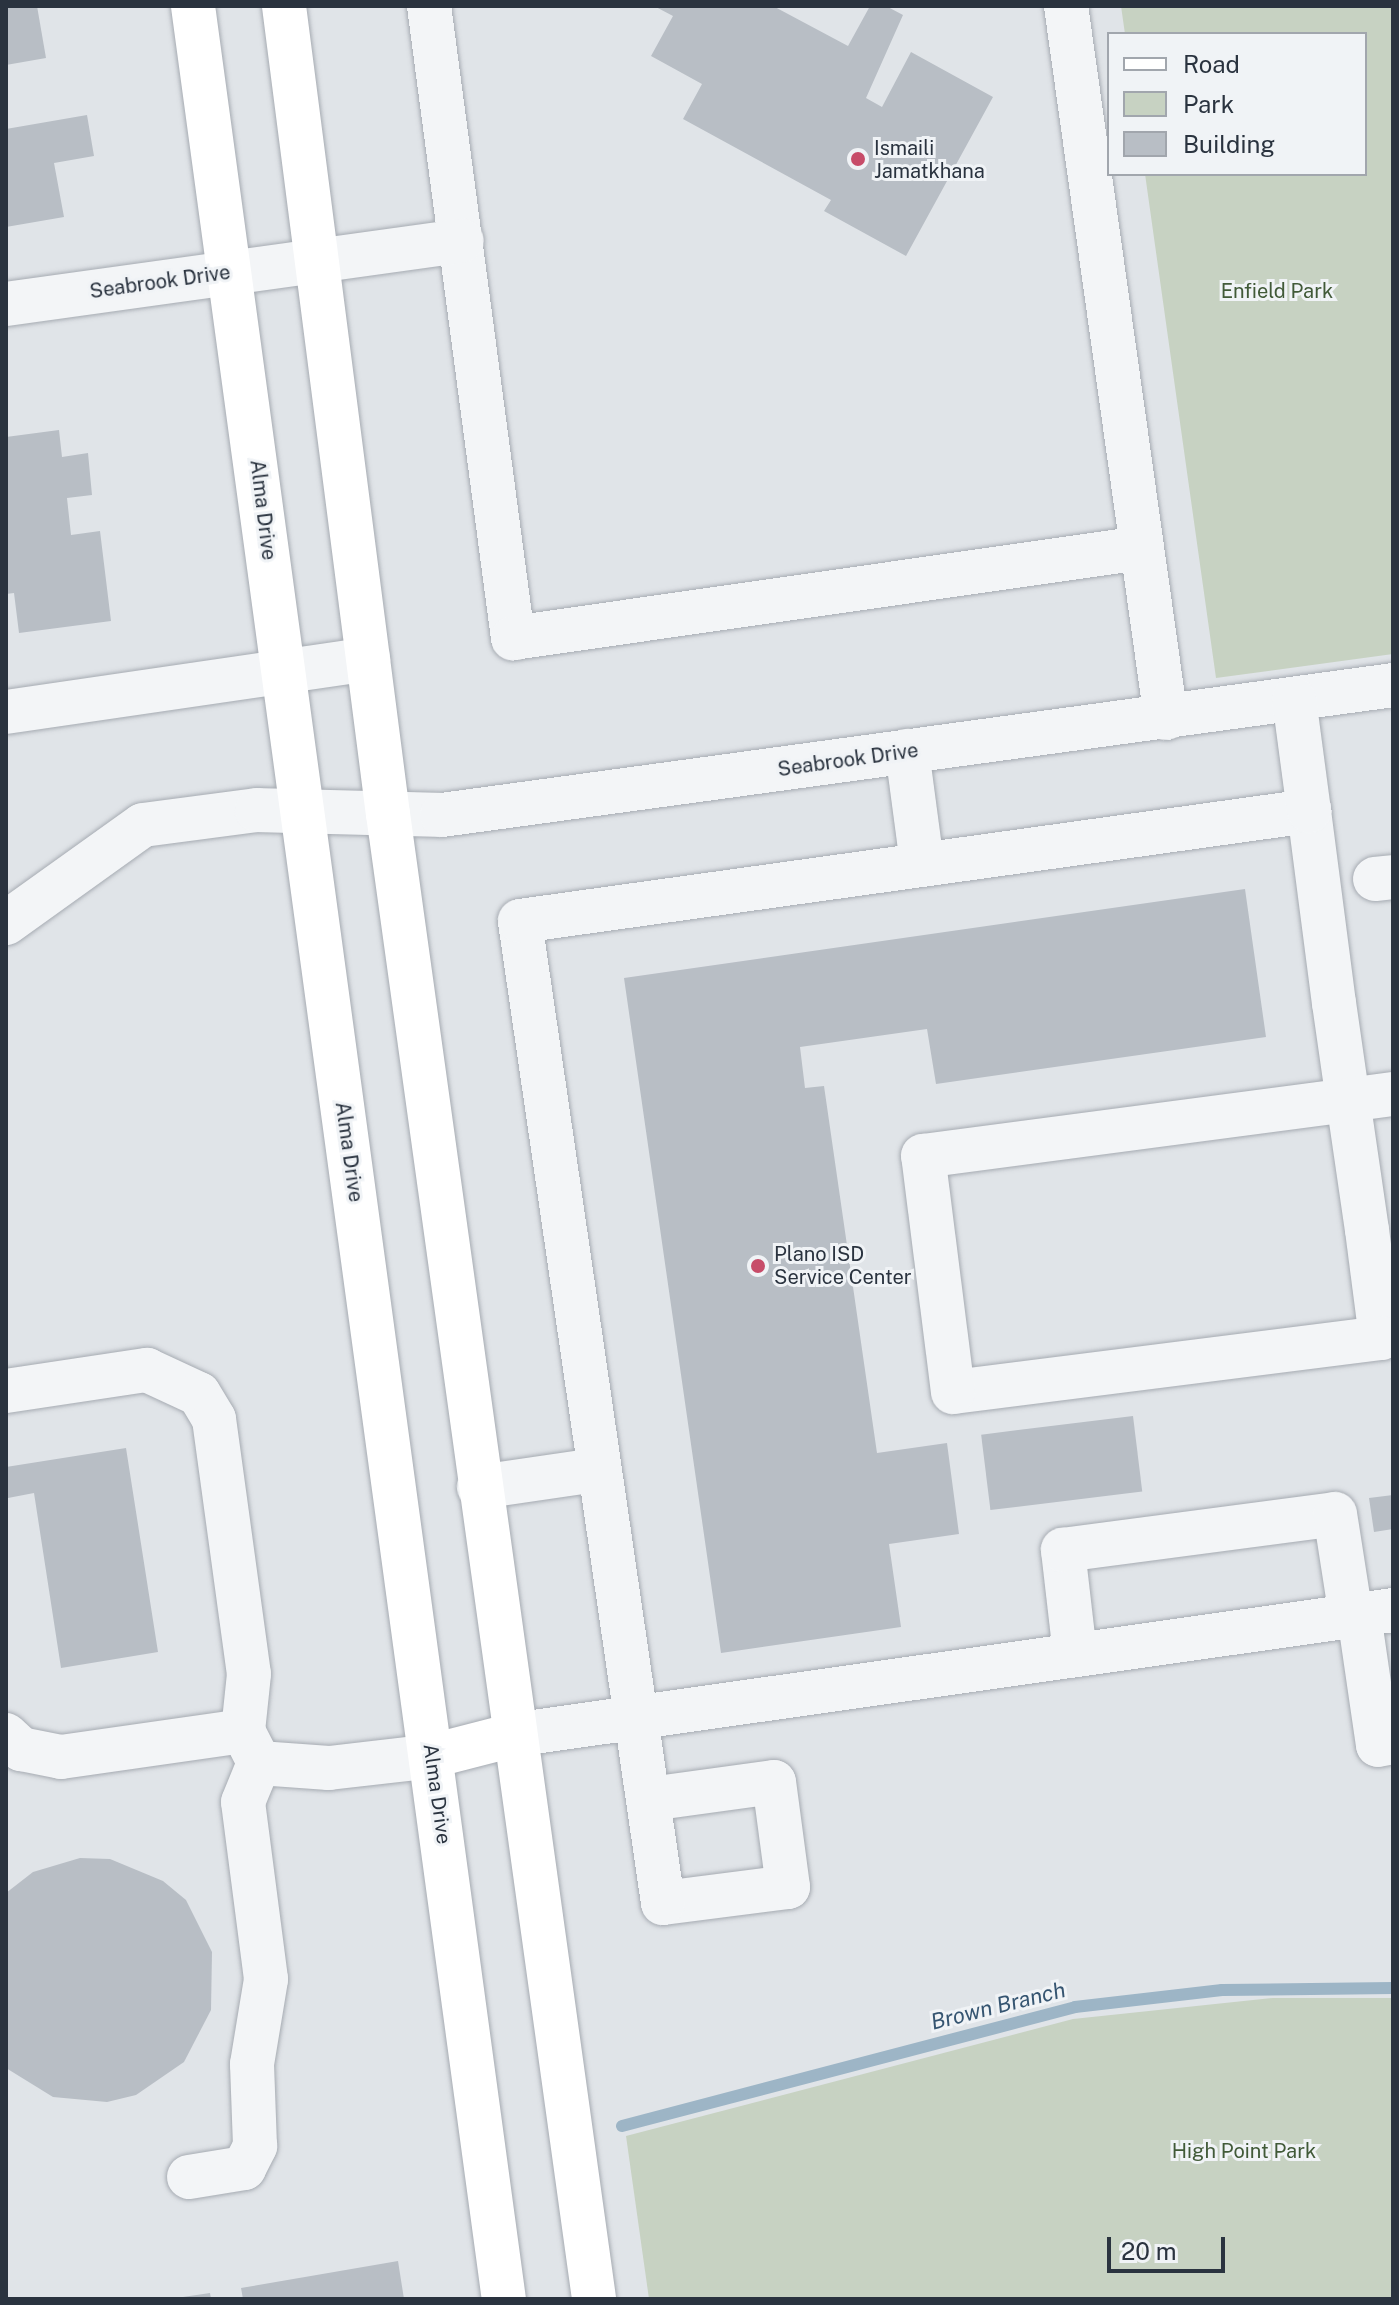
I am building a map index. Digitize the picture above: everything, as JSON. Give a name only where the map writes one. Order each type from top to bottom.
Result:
[{"type":"main road","name":"Alma Drive","points":[[193,6],[232,272],[301,813],[504,2299]]},
{"type":"main road","points":[[284,6],[388,814],[513,1735],[594,2299]]},
{"type":"main road","points":[[432,1756],[513,1735]]},
{"type":"street","points":[[429,6],[513,638],[1141,548]]},
{"type":"street","points":[[1066,6],[1166,718]]},
{"type":"street","name":"Seabrook Drive","points":[[6,304],[462,241]]},
{"type":"street","points":[[6,712],[368,659]]},
{"type":"street","name":"Seabrook Drive","points":[[6,923],[143,825],[257,810],[388,814],[477,811],[1393,685]]},
{"type":"street","points":[[1294,699],[1348,1100],[1380,1228],[1387,1344],[953,1392],[923,1156],[1348,1100],[1393,1094]]},
{"type":"street","points":[[907,751],[922,864]]},
{"type":"street","points":[[650,1799],[595,1470],[520,921],[1309,811]]},
{"type":"street","points":[[6,1391],[147,1370],[199,1394],[214,1419],[249,1674],[251,1747],[243,1802],[266,1979],[252,2064],[255,2146],[244,2168],[189,2177]]},
{"type":"street","points":[[479,1487],[595,1470]]},
{"type":"street","points":[[1075,1654],[1063,1550],[1335,1514],[1368,1614],[1378,1745],[1393,1742]]},
{"type":"street","points":[[513,1735],[635,1714],[1368,1614]]},
{"type":"street","points":[[6,1735],[21,1749],[61,1757],[251,1747],[329,1768],[432,1756]]},
{"type":"green space","name":"Enfield Park","points":[[1121,6],[1393,6],[1393,654],[1216,678],[1145,176],[1367,176],[1367,32],[1125,32]]},
{"type":"green space","name":"High Point Park","points":[[1273,1998],[1393,1998],[1393,2299],[649,2299],[626,2136],[1073,2019]]},
{"type":"building","points":[[6,6],[37,6],[46,58],[6,65]]},
{"type":"building","name":"Ismaili Jamatkhana","points":[[654,6],[773,6],[848,46],[870,6],[886,6],[903,15],[866,98],[882,107],[911,52],[993,97],[906,256],[824,211],[831,200],[683,119],[702,84],[651,56],[673,16]]},
{"type":"building","points":[[87,115],[94,156],[54,163],[64,217],[6,227],[6,129]]},
{"type":"building","points":[[59,430],[62,457],[88,453],[92,495],[67,498],[71,535],[100,531],[111,621],[19,633],[14,593],[6,594],[6,437]]},
{"type":"building","name":"Plano ISD Service Center","points":[[1245,889],[1266,1037],[936,1084],[927,1029],[800,1047],[805,1088],[824,1086],[877,1453],[947,1443],[959,1534],[889,1544],[901,1627],[721,1653],[624,978]]},
{"type":"building","points":[[1133,1416],[1142,1491],[990,1510],[981,1435]]},
{"type":"building","points":[[126,1448],[158,1652],[61,1668],[34,1493],[8,1498],[6,1467]]},
{"type":"building","points":[[1393,1495],[1393,1529],[1374,1532],[1369,1498]]},
{"type":"building","points":[[80,1858],[110,1859],[163,1881],[186,1900],[212,1952],[211,2010],[184,2062],[136,2095],[107,2102],[53,2097],[6,2068],[6,1893],[33,1872]]},
{"type":"building","points":[[398,2261],[404,2299],[243,2299],[241,2288]]},
{"type":"building","points":[[210,2293],[211,2299],[183,2299],[183,2297]]},
{"type":"waterway","name":"Brown Branch","points":[[622,2126],[1075,2007],[1222,1990],[1393,1988]]},
{"type":"place","name":"Ismaili Jamatkhana","points":[[858,159]]},
{"type":"place","name":"Plano ISD Service Center","points":[[758,1266]]}]
